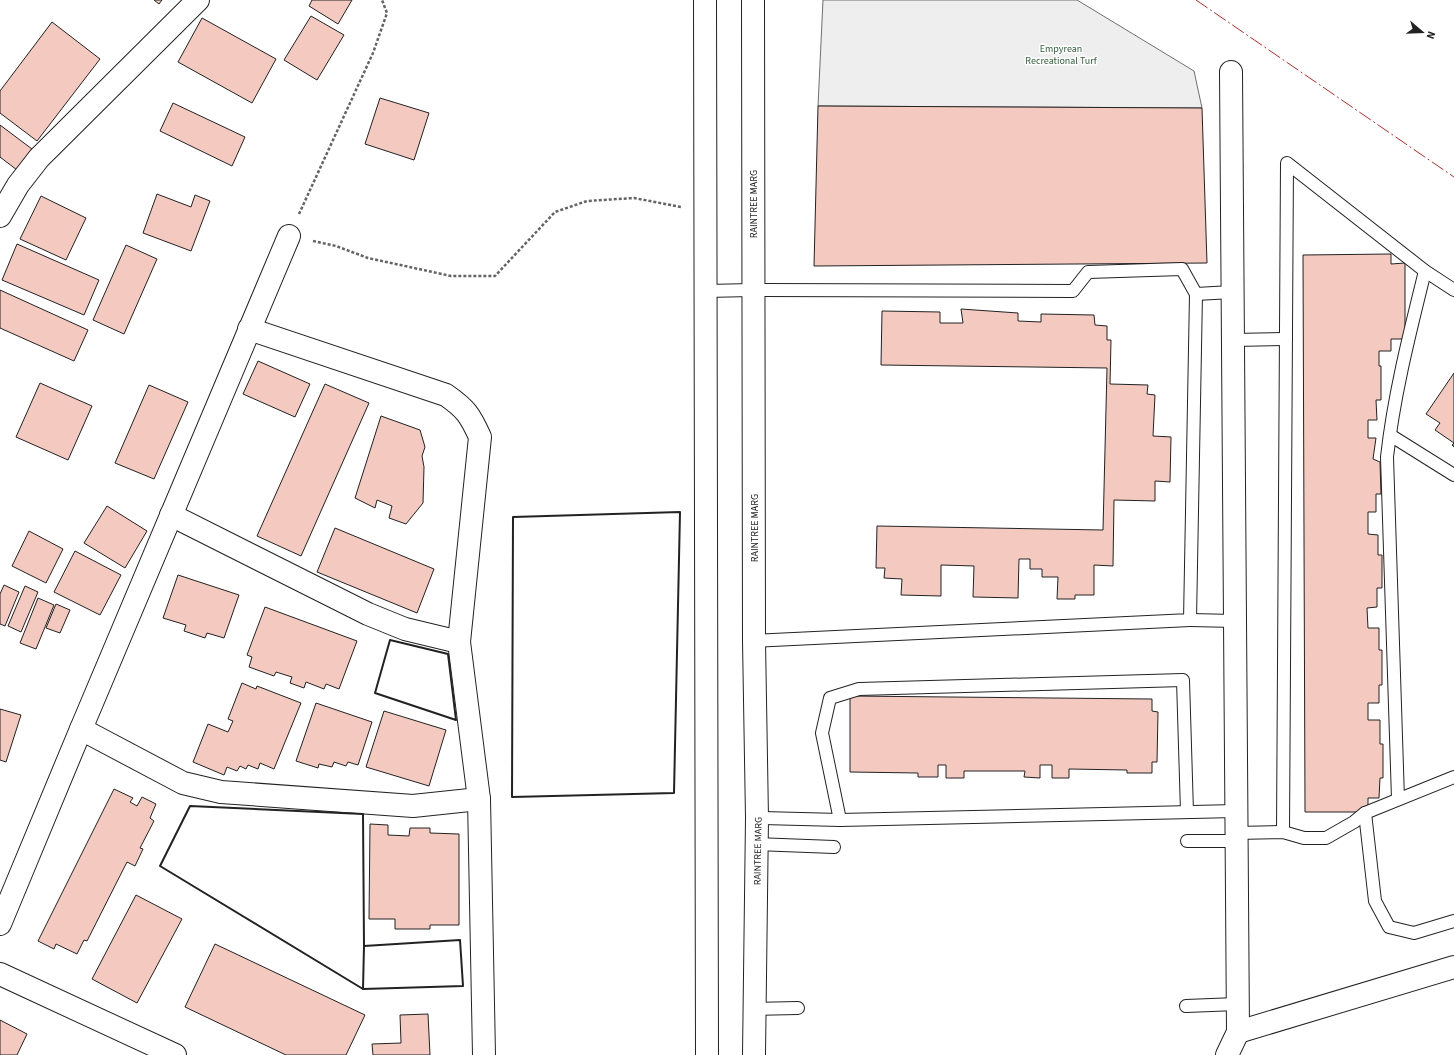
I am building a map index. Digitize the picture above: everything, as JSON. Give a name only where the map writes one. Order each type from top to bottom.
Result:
[{"type":"street","points":[[0,216],[18,185],[39,158],[198,0]]},
{"type":"street","points":[[705,0],[707,1055]]},
{"type":"street","name":"RAINTREE MARG","points":[[753,0],[754,640],[757,818],[754,1055]]},
{"type":"street","points":[[1228,1055],[1238,1032],[1230,72]]},
{"type":"street","points":[[0,924],[289,236]]},
{"type":"street","points":[[249,329],[446,395],[459,404],[471,417],[480,437],[459,642],[479,800],[484,1055]]},
{"type":"street","points":[[171,515],[368,614],[405,629],[459,642]]},
{"type":"street","points":[[81,729],[183,783],[221,792],[414,806],[479,800]]},
{"type":"street","points":[[1238,1032],[1454,967]]},
{"type":"street","points":[[0,974],[173,1054]]},
{"type":"lane","points":[[1283,832],[1287,163],[1425,271],[1454,290]]},
{"type":"lane","points":[[705,291],[1073,291],[1088,272],[1182,268],[1196,294],[1190,620]]},
{"type":"lane","points":[[1398,799],[1387,457],[1406,351],[1425,271]]},
{"type":"lane","points":[[1196,294],[1232,292]]},
{"type":"lane","points":[[1233,340],[1286,339]]},
{"type":"lane","points":[[1390,435],[1454,475]]},
{"type":"lane","points":[[754,640],[1190,620],[1235,621]]},
{"type":"lane","points":[[840,820],[822,733],[830,698],[859,689],[1183,680],[1187,812]]},
{"type":"lane","points":[[1187,842],[1283,832],[1304,838],[1326,838],[1354,822],[1365,813],[1454,778]]},
{"type":"lane","points":[[757,818],[840,820],[1236,811]]},
{"type":"lane","points":[[1365,813],[1375,901],[1389,927],[1414,933],[1454,921]]},
{"type":"lane","points":[[757,844],[834,847]]},
{"type":"lane","points":[[1186,1006],[1237,1004]]},
{"type":"lane","points":[[755,1009],[798,1008]]},
{"type":"path","points":[[382,0],[387,13],[374,53],[289,236],[336,246],[368,258],[451,276],[495,276],[555,212],[587,201],[634,198],[705,211]]},
{"type":"green space","name":"Empyrean Recreational Turf","points":[[823,0],[1077,0],[1194,71],[1202,108],[818,106]]},
{"type":"building","points":[[154,0],[162,0],[159,4]]},
{"type":"building","points":[[312,0],[352,0],[338,24],[309,6]]},
{"type":"building","points":[[311,16],[344,35],[317,80],[284,60]]},
{"type":"building","points":[[202,18],[276,59],[252,103],[178,62]]},
{"type":"building","points":[[52,22],[100,59],[37,141],[0,113],[0,91]]},
{"type":"building","points":[[380,98],[429,113],[414,160],[365,144]]},
{"type":"building","points":[[173,103],[245,137],[232,166],[160,131]]},
{"type":"building","points":[[818,106],[1202,108],[1207,263],[814,266]]},
{"type":"building","points":[[0,125],[32,149],[17,170],[0,157]]},
{"type":"building","points":[[157,194],[191,207],[195,195],[210,201],[191,251],[143,233]]},
{"type":"building","points":[[41,196],[86,218],[66,260],[20,239]]},
{"type":"building","points":[[17,244],[99,280],[84,315],[2,280]]},
{"type":"building","points":[[126,245],[157,259],[124,334],[93,320]]},
{"type":"building","points":[[1391,254],[1391,264],[1405,263],[1405,339],[1391,339],[1391,351],[1379,351],[1379,366],[1381,366],[1381,400],[1376,400],[1377,420],[1368,420],[1368,438],[1376,438],[1373,459],[1380,462],[1381,494],[1376,494],[1376,512],[1368,512],[1368,534],[1378,535],[1378,555],[1382,555],[1382,588],[1377,588],[1377,607],[1367,608],[1368,628],[1379,628],[1379,650],[1382,650],[1382,685],[1379,685],[1379,703],[1368,703],[1368,720],[1380,720],[1380,744],[1383,744],[1383,778],[1380,778],[1379,798],[1368,798],[1368,812],[1305,812],[1303,255]]},
{"type":"building","points":[[0,290],[88,330],[74,361],[0,328]]},
{"type":"building","points":[[961,309],[1018,313],[1018,321],[1041,322],[1041,314],[1094,315],[1095,325],[1107,326],[1107,340],[1111,340],[1110,384],[1148,385],[1147,394],[1155,395],[1153,436],[1171,437],[1170,482],[1155,481],[1155,501],[1114,500],[1113,566],[1094,565],[1094,595],[1075,595],[1075,599],[1057,599],[1058,577],[1042,577],[1042,569],[1030,569],[1030,559],[1019,559],[1018,598],[973,597],[974,566],[941,565],[941,596],[901,595],[902,579],[884,578],[885,568],[876,568],[877,526],[1103,530],[1107,368],[881,365],[882,311],[940,312],[940,323],[963,323]]},
{"type":"building","points":[[258,361],[310,384],[295,417],[243,394]]},
{"type":"building","points":[[1454,373],[1454,443],[1435,430],[1440,423],[1426,414]]},
{"type":"building","points":[[40,383],[92,406],[68,460],[16,437]]},
{"type":"building","points":[[325,384],[369,403],[301,556],[257,536]]},
{"type":"building","points":[[149,385],[188,402],[154,479],[115,463]]},
{"type":"building","points":[[381,416],[420,430],[425,447],[422,456],[424,467],[423,503],[406,524],[389,518],[392,506],[377,500],[375,508],[355,498]]},
{"type":"building","points":[[107,506],[147,531],[125,568],[84,543]]},
{"type":"building","points":[[335,528],[434,569],[417,613],[317,572]]},
{"type":"building","points":[[29,531],[63,549],[46,583],[12,566]]},
{"type":"building","points":[[75,551],[121,575],[100,615],[54,592]]},
{"type":"building","points":[[178,575],[239,595],[224,638],[207,633],[205,638],[184,631],[186,625],[163,618]]},
{"type":"building","points":[[4,585],[19,592],[5,626],[0,624],[0,594]]},
{"type":"building","points":[[25,586],[38,592],[21,632],[8,626]]},
{"type":"building","points":[[38,598],[54,605],[36,649],[20,643]]},
{"type":"building","points":[[56,604],[70,610],[60,633],[46,628]]},
{"type":"building","points":[[265,607],[357,641],[339,689],[326,684],[324,689],[306,682],[304,688],[290,683],[292,677],[276,672],[274,676],[249,667],[252,657],[247,655]]},
{"type":"building","points":[[242,683],[256,689],[257,686],[301,703],[274,769],[260,763],[258,769],[248,765],[246,769],[240,766],[237,771],[227,767],[224,775],[193,762],[208,724],[228,732],[233,721],[228,719]]},
{"type":"building","points":[[850,696],[1152,699],[1152,711],[1158,712],[1157,762],[1152,762],[1152,773],[1127,773],[1127,770],[1069,769],[1069,778],[1052,778],[1052,765],[1040,765],[1040,778],[1024,777],[1025,771],[964,771],[964,778],[946,778],[946,765],[938,765],[938,777],[918,777],[918,773],[850,772]]},
{"type":"building","points":[[316,703],[372,722],[358,765],[348,762],[346,766],[334,762],[332,767],[319,764],[318,768],[296,761]]},
{"type":"building","points":[[0,709],[21,715],[6,762],[0,760]]},
{"type":"building","points":[[384,711],[446,730],[429,786],[366,767]]},
{"type":"building","points":[[114,789],[133,798],[130,802],[137,806],[142,797],[156,804],[150,818],[154,821],[140,848],[143,849],[135,866],[127,862],[87,941],[84,940],[77,954],[56,944],[54,949],[38,941]]},
{"type":"building","points":[[370,824],[388,825],[388,835],[409,836],[410,828],[430,828],[430,833],[459,834],[459,925],[430,925],[430,929],[395,929],[395,919],[369,919]]},
{"type":"building","points":[[136,895],[182,919],[137,1003],[92,979]]},
{"type":"building","points":[[215,944],[365,1015],[346,1055],[286,1055],[185,1007]]},
{"type":"building","points":[[428,1014],[430,1055],[373,1055],[372,1044],[401,1043],[400,1015]]},
{"type":"building","points":[[0,1020],[27,1034],[17,1055],[0,1055]]},
{"type":"wall","points":[[680,512],[674,793],[512,797],[513,517],[680,512]]},
{"type":"wall","points":[[390,640],[448,654],[456,720],[375,693],[390,640]]},
{"type":"wall","points":[[190,806],[363,814],[364,946],[460,940],[463,986],[363,989],[160,866],[190,806]]},
{"type":"wall","points":[[363,989],[364,946]]},
{"type":"power","points":[[1196,0],[1454,177]]}]
